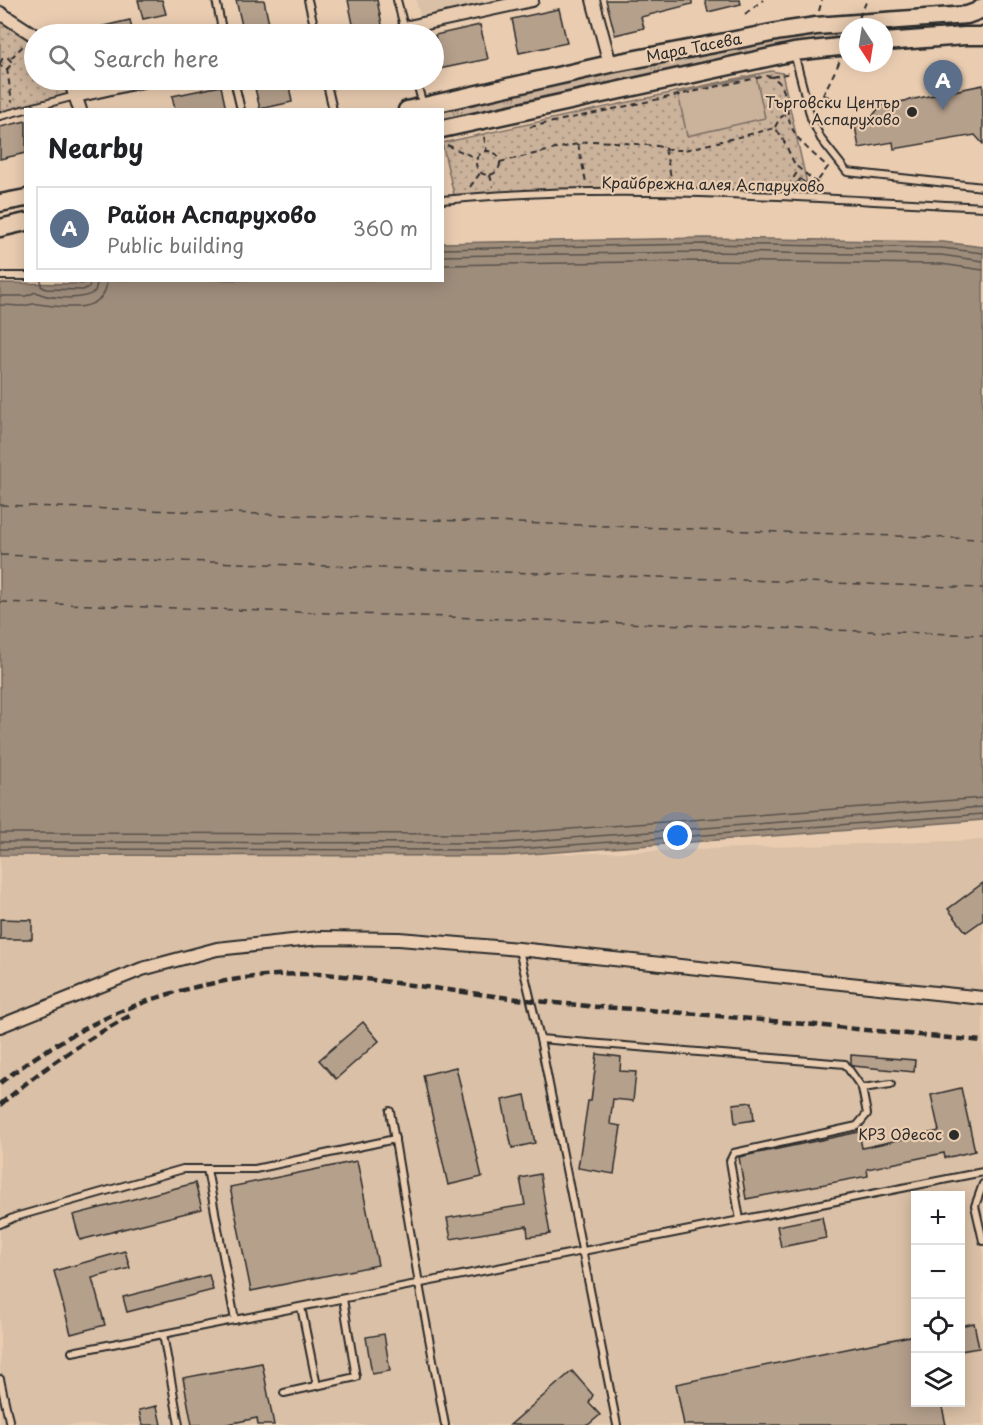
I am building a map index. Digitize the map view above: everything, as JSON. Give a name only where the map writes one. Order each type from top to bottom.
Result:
[{"type":"main road","name":"Мара Тасева","points":[[415,108],[610,64],[816,26],[967,15],[983,7]]},
{"type":"main road","points":[[893,41],[983,36]]},
{"type":"main road","name":"Мара Тасева","points":[[444,140],[794,52],[839,45]]},
{"type":"main road","points":[[0,203],[24,198]]},
{"type":"main road","points":[[0,228],[24,222]]},
{"type":"street","points":[[434,24],[532,0]]},
{"type":"street","points":[[593,0],[610,64]]},
{"type":"street","points":[[0,13],[24,29]]},
{"type":"street","points":[[74,90],[79,108]]},
{"type":"street","points":[[76,96],[103,90]]},
{"type":"street","points":[[0,1026],[142,969],[217,949],[320,938],[399,939],[519,949],[983,998]]},
{"type":"lane","points":[[216,0],[221,24]]},
{"type":"lane","points":[[308,0],[314,24]]},
{"type":"lane","points":[[397,0],[403,24]]},
{"type":"lane","points":[[794,52],[811,118],[820,139],[847,172],[983,187]]},
{"type":"lane","points":[[237,90],[241,108]]},
{"type":"lane","points":[[329,90],[333,108]]},
{"type":"lane","points":[[415,108],[416,90]]},
{"type":"lane","points":[[32,108],[76,96]]},
{"type":"lane","points":[[0,116],[24,110]]},
{"type":"lane","name":"Крайбрежна алея Аспарухово","points":[[444,201],[588,194],[675,193],[983,207]]},
{"type":"lane","points":[[0,276],[24,276]]},
{"type":"lane","points":[[519,949],[540,1039],[617,1425]]},
{"type":"lane","points":[[540,1039],[845,1064],[862,1088],[867,1114],[857,1126],[734,1153],[730,1161],[740,1220]]},
{"type":"lane","points":[[862,1088],[891,1084]]},
{"type":"lane","points":[[390,1111],[445,1425]]},
{"type":"lane","points":[[0,1224],[15,1217],[183,1169],[255,1169],[395,1139]]},
{"type":"lane","points":[[207,1169],[235,1320]]},
{"type":"lane","points":[[72,1352],[983,1172]]},
{"type":"lane","points":[[983,1184],[975,1206],[983,1241]]},
{"type":"lane","points":[[284,1393],[356,1377],[343,1299]]},
{"type":"lane","points":[[301,1307],[317,1386]]},
{"type":"lane","points":[[163,1334],[179,1425]]},
{"type":"lane","points":[[0,1379],[10,1425]]},
{"type":"path","points":[[745,14],[763,0]]},
{"type":"path","points":[[859,18],[867,0]]},
{"type":"path","points":[[10,59],[24,45]]},
{"type":"path","points":[[7,69],[1,67],[0,62],[5,57],[10,59]]},
{"type":"path","points":[[7,69],[12,64],[10,59]]},
{"type":"path","points":[[818,106],[839,64]]},
{"type":"path","points":[[7,69],[13,113]]},
{"type":"path","points":[[529,127],[766,76],[772,77],[799,71]]},
{"type":"path","points":[[772,77],[783,87],[792,130],[828,167],[816,183]]},
{"type":"path","points":[[824,95],[835,100]]},
{"type":"path","points":[[500,162],[578,143],[615,142],[685,150],[775,128],[780,118],[788,112]]},
{"type":"path","points":[[775,128],[782,137],[795,165],[826,190],[830,199]]},
{"type":"path","points":[[484,137],[487,152]]},
{"type":"path","points":[[444,140],[454,143]]},
{"type":"path","points":[[444,140],[478,159]]},
{"type":"path","points":[[578,143],[588,194]]},
{"type":"path","points":[[665,148],[675,193]]},
{"type":"path","points":[[487,152],[494,153],[500,162],[499,169],[487,175],[477,166],[478,159],[487,152]]},
{"type":"path","points":[[782,197],[799,169]]},
{"type":"path","points":[[460,199],[481,172]]},
{"type":"shaded area","points":[[416,0],[492,0],[420,16]]},
{"type":"shaded area","points":[[983,840],[983,1425],[0,1425],[0,855],[504,856]]},
{"type":"green space","points":[[0,13],[24,29],[24,90],[74,90],[76,96],[0,116]]},
{"type":"green space","points":[[912,20],[914,39],[893,41],[893,21]]},
{"type":"green space","points":[[839,25],[839,47],[794,52],[444,130],[444,108],[416,108],[610,64],[782,31]]},
{"type":"green space","points":[[771,71],[782,73],[808,188],[454,195],[444,143]]},
{"type":"green space","points":[[756,76],[765,118],[687,136],[678,93]]},
{"type":"water","points":[[704,238],[943,242],[983,247],[983,820],[504,856],[0,855],[0,283],[444,282],[444,243]]},
{"type":"building","points":[[138,0],[162,0],[166,14],[143,19]]},
{"type":"building","points":[[236,0],[264,0],[269,24],[242,24]]},
{"type":"building","points":[[348,0],[377,0],[382,24],[353,24]]},
{"type":"building","points":[[606,0],[692,0],[692,4],[641,17],[644,28],[615,35]]},
{"type":"building","points":[[705,0],[740,0],[741,4],[708,12]]},
{"type":"building","points":[[559,9],[567,43],[519,53],[512,19]]},
{"type":"building","points":[[130,20],[131,24],[112,24]]},
{"type":"building","points":[[480,25],[488,59],[444,68],[444,33]]},
{"type":"building","points":[[983,85],[983,144],[975,135],[894,149],[893,142],[859,148],[855,126],[867,124],[880,106]]},
{"type":"building","points":[[201,90],[222,90],[226,108],[175,108],[172,96]]},
{"type":"building","points":[[255,90],[290,90],[292,102],[260,108]]},
{"type":"building","points":[[24,121],[24,153],[0,159],[0,127]]},
{"type":"building","points":[[800,179],[820,193],[791,191]]},
{"type":"building","points":[[983,883],[983,920],[966,932],[948,909]]},
{"type":"building","points":[[0,919],[32,920],[32,939],[0,939]]},
{"type":"building","points":[[363,1022],[379,1041],[336,1079],[319,1060]]},
{"type":"building","points":[[597,1054],[621,1057],[620,1071],[636,1072],[633,1101],[613,1099],[610,1124],[621,1126],[614,1174],[578,1168],[588,1101],[591,1101]]},
{"type":"building","points":[[851,1055],[915,1060],[914,1072],[853,1066]]},
{"type":"building","points":[[456,1067],[482,1177],[448,1185],[423,1075]]},
{"type":"building","points":[[961,1088],[975,1151],[945,1158],[944,1153],[867,1169],[868,1176],[746,1199],[739,1157],[859,1132],[862,1148],[939,1131],[931,1095]]},
{"type":"building","points":[[525,1095],[535,1143],[512,1148],[502,1100]]},
{"type":"building","points":[[752,1102],[754,1120],[735,1123],[733,1104]]},
{"type":"building","points":[[357,1161],[378,1265],[251,1291],[230,1187]]},
{"type":"building","points":[[540,1174],[550,1234],[528,1237],[527,1226],[451,1239],[447,1218],[525,1205],[520,1178]]},
{"type":"building","points":[[195,1183],[202,1209],[80,1240],[73,1215]]},
{"type":"building","points":[[822,1217],[826,1238],[781,1247],[777,1226]]},
{"type":"building","points":[[125,1251],[130,1268],[92,1278],[105,1325],[71,1334],[54,1271]]},
{"type":"building","points":[[209,1275],[213,1290],[127,1312],[123,1297]]},
{"type":"building","points":[[974,1323],[979,1348],[965,1350],[965,1325]]},
{"type":"building","points":[[384,1334],[390,1371],[372,1374],[366,1337]]},
{"type":"building","points":[[911,1336],[911,1407],[942,1407],[946,1425],[684,1425],[676,1384]]},
{"type":"building","points":[[262,1363],[274,1425],[258,1425],[257,1418],[223,1425],[192,1425],[183,1378]]},
{"type":"building","points":[[572,1371],[593,1395],[589,1403],[600,1415],[588,1425],[510,1425]]},
{"type":"building","points":[[157,1406],[161,1425],[142,1425],[139,1410]]},
{"type":"ferry route","points":[[0,505],[983,539]]},
{"type":"ferry route","points":[[0,555],[983,588]]},
{"type":"ferry route","points":[[0,602],[983,635]]},
{"type":"railway","points":[[0,1083],[73,1034],[111,1015],[191,988],[276,975],[339,975],[555,1003],[983,1041]]},
{"type":"railway","points":[[0,1105],[64,1056],[133,1014]]},
{"type":"place","name":"Район Аспарухово","points":[[943,110]]},
{"type":"place","name":"Търговски Център Аспарухово","points":[[912,112]]},
{"type":"place","name":"КРЗ Одесос","points":[[954,1135]]}]
